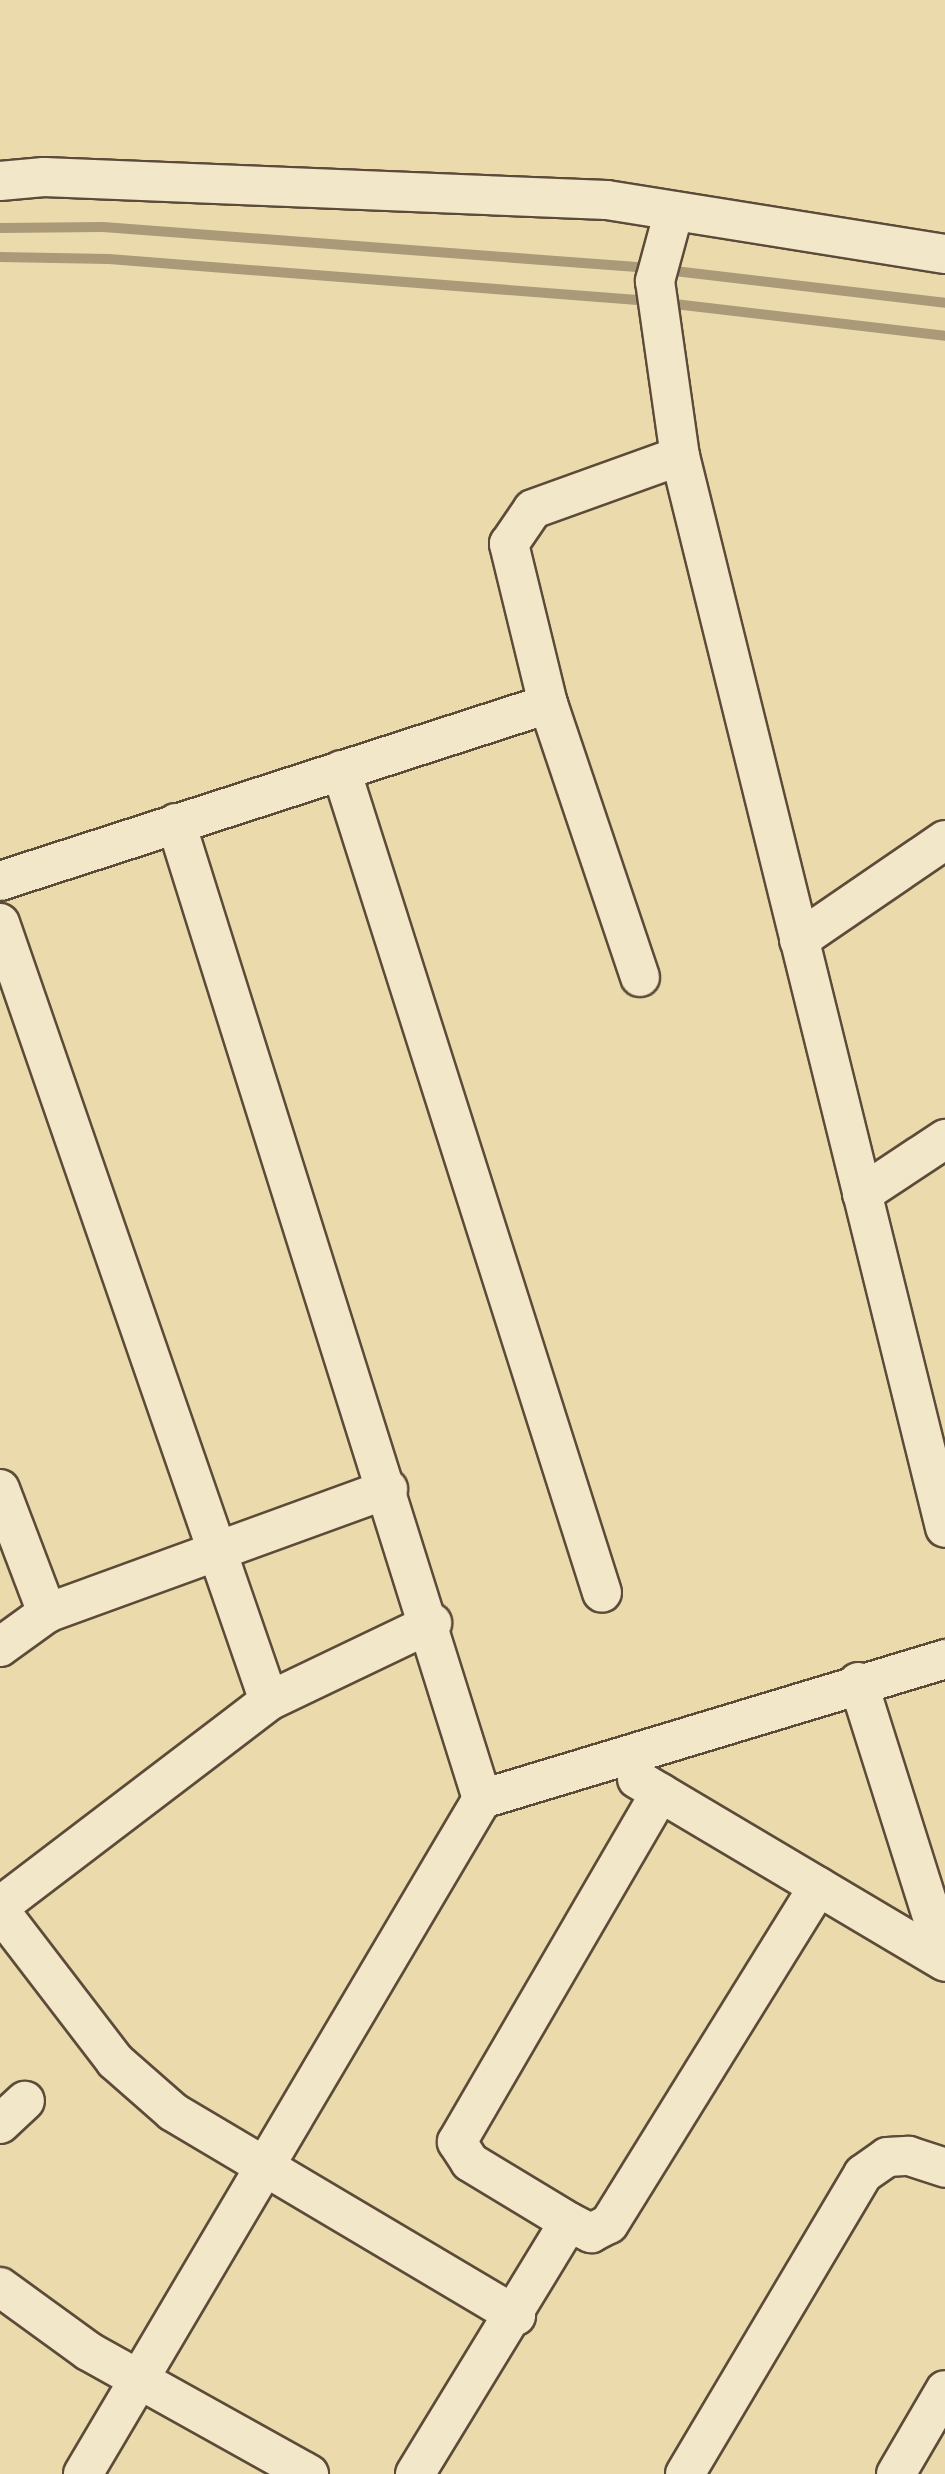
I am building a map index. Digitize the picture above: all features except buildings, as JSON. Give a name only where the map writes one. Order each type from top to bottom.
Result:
[{"type":"street","points":[[0,181],[44,177],[607,200],[669,233],[945,254]]},
{"type":"street","points":[[669,233],[655,297],[680,456],[862,1194],[936,1448],[945,1528]]},
{"type":"street","points":[[640,977],[548,704],[510,566],[516,525],[533,509],[680,456]]},
{"type":"street","points":[[0,881],[548,704]]},
{"type":"street","points":[[341,771],[602,1593]]},
{"type":"street","points":[[176,823],[432,1623],[482,1799]]},
{"type":"street","points":[[799,940],[945,839]]},
{"type":"street","points":[[0,923],[214,1552],[269,1701]]},
{"type":"street","points":[[862,1194],[945,1139]]},
{"type":"street","points":[[0,1489],[47,1613]]},
{"type":"street","points":[[0,1647],[47,1613],[388,1489]]},
{"type":"street","points":[[0,1906],[269,1701],[432,1623]]},
{"type":"street","points":[[83,2474],[482,1799],[858,1682],[945,1659]]},
{"type":"street","points":[[858,1682],[945,1960]]},
{"type":"street","points":[[605,1761],[945,1960]]},
{"type":"street","points":[[660,1793],[457,2142],[470,2162],[569,2222],[591,2233],[609,2224],[818,1887]]},
{"type":"street","points":[[7,1934],[115,2061],[173,2112],[516,2316]]},
{"type":"street","points":[[685,2474],[863,2174],[887,2157],[909,2156],[945,2168]]},
{"type":"street","points":[[415,2474],[516,2316],[569,2222]]},
{"type":"street","points":[[0,2287],[66,2337],[309,2474]]},
{"type":"street","points":[[896,2474],[945,2390]]},
{"type":"waterway","points":[[0,228],[103,227],[650,268]]},
{"type":"waterway","points":[[0,257],[109,259],[650,301]]},
{"type":"waterway","points":[[666,270],[945,303]]},
{"type":"waterway","points":[[666,303],[945,336]]}]
